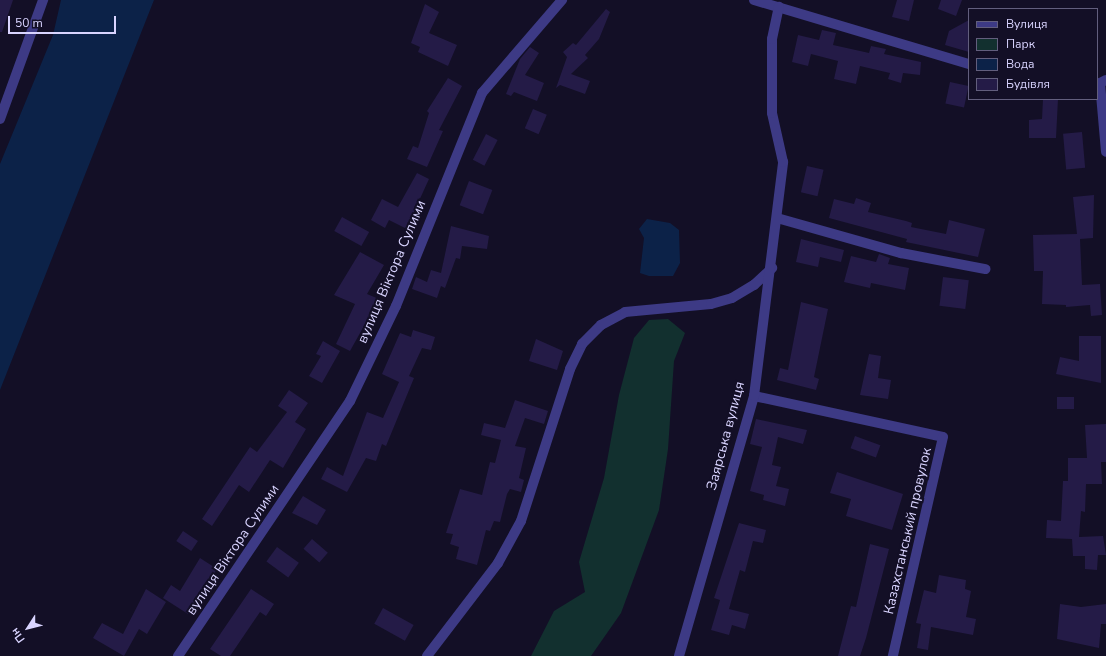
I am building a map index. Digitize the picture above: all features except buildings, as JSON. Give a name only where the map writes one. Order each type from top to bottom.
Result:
[{"type":"street","points":[[0,119],[43,0]]},
{"type":"street","name":"вулиця Віктора Сулими","points":[[178,656],[350,401],[396,306],[482,92],[562,0]]},
{"type":"street","points":[[754,0],[968,64]]},
{"type":"street","name":"Заярська вулиця","points":[[680,656],[754,396],[772,268],[783,162],[772,113],[772,39],[779,7]]},
{"type":"street","points":[[1101,82],[1106,152]]},
{"type":"street","points":[[777,218],[901,253],[985,269]]},
{"type":"street","points":[[427,656],[498,563],[520,521],[535,484],[570,369],[582,344],[601,325],[625,312],[710,304],[732,298],[754,285],[772,268]]},
{"type":"street","name":"Казахстанський провулок","points":[[754,396],[943,437],[893,656]]},
{"type":"green space","points":[[668,319],[685,333],[674,361],[668,449],[659,510],[621,613],[591,656],[531,656],[554,611],[585,592],[579,562],[604,478],[619,395],[634,338],[649,320]]},
{"type":"water","points":[[61,0],[154,0],[0,390],[0,164],[53,35]]},
{"type":"water","points":[[647,219],[670,223],[679,230],[680,263],[673,276],[649,276],[640,273],[644,238],[639,229]]}]
